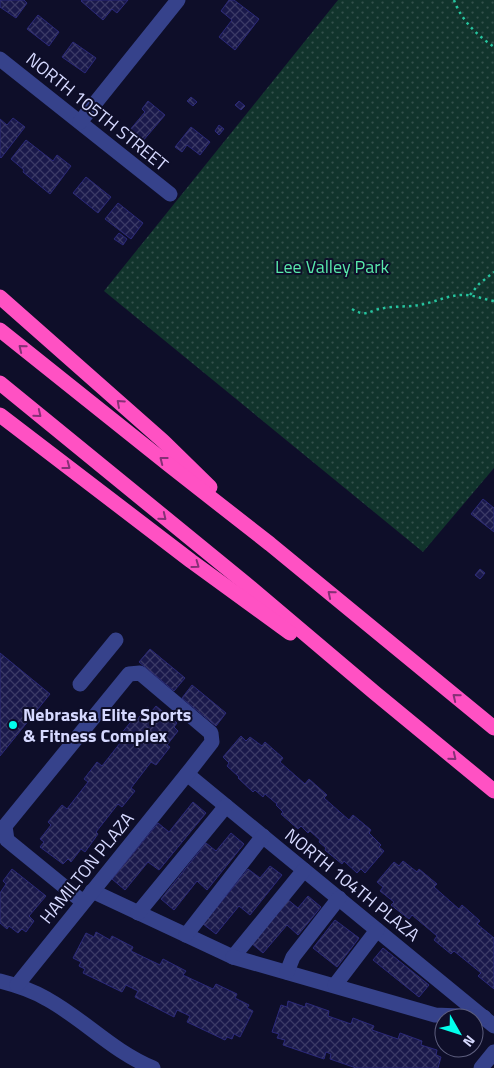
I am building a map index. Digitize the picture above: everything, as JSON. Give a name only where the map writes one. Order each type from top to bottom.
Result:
[{"type":"highway","points":[[0,297],[163,441],[270,544]]},
{"type":"highway","points":[[0,330],[270,544],[494,728]]},
{"type":"highway","points":[[0,383],[245,583],[494,791]]},
{"type":"highway","points":[[0,415],[191,561],[375,693]]},
{"type":"street","points":[[80,122],[178,0]]},
{"type":"street","name":"NORTH 105TH STREET","points":[[0,58],[170,194]]},
{"type":"street","points":[[80,684],[116,640]]},
{"type":"street","name":"HAMILTON PLAZA","points":[[17,985],[88,897],[187,774],[212,742],[211,732],[140,673],[128,674],[5,826],[7,840],[88,897],[138,913],[233,957],[436,1015],[489,1021]]},
{"type":"street","name":"NORTH 104TH PLAZA","points":[[187,774],[489,1021]]},
{"type":"street","points":[[138,913],[226,806]]},
{"type":"street","points":[[186,935],[263,836]]},
{"type":"street","points":[[233,957],[304,870]]},
{"type":"street","points":[[287,972],[294,957],[339,898]]},
{"type":"street","points":[[335,985],[377,930]]},
{"type":"street","points":[[0,981],[17,985],[46,998],[127,1056],[153,1068]]},
{"type":"street","points":[[481,1068],[494,1052]]},
{"type":"path","points":[[454,0],[474,32],[494,47]]},
{"type":"path","points":[[470,295],[478,284],[494,272]]},
{"type":"path","points":[[352,309],[360,314],[365,314],[372,310],[417,306],[446,297],[470,295],[494,301]]},
{"type":"green space","name":"Lee Valley Park","points":[[338,0],[494,0],[494,468],[423,552],[104,291]]},
{"type":"building","points":[[0,0],[24,0],[27,3],[16,18],[0,7]]},
{"type":"building","points":[[82,0],[128,0],[117,13],[112,9],[103,20]]},
{"type":"building","points":[[229,0],[234,0],[259,19],[235,50],[219,37],[232,20],[221,11]]},
{"type":"building","points":[[38,15],[59,32],[49,46],[27,29]]},
{"type":"building","points":[[73,42],[96,58],[85,73],[62,57]]},
{"type":"building","points":[[191,97],[197,102],[193,106],[187,101]]},
{"type":"building","points":[[148,101],[165,115],[142,142],[129,131],[145,112],[142,109]]},
{"type":"building","points":[[239,101],[245,106],[241,110],[235,105]]},
{"type":"building","points":[[13,118],[25,127],[1,158],[0,119],[7,125]]},
{"type":"building","points":[[219,125],[224,129],[219,135],[215,131]]},
{"type":"building","points":[[191,127],[210,142],[200,155],[187,145],[182,152],[175,147]]},
{"type":"building","points":[[26,140],[53,161],[57,155],[71,166],[50,194],[23,172],[24,170],[11,159]]},
{"type":"building","points":[[86,177],[111,197],[98,213],[73,193]]},
{"type":"building","points":[[118,203],[143,223],[131,239],[105,219]]},
{"type":"building","points":[[119,233],[127,239],[123,245],[114,239]]},
{"type":"building","points":[[483,499],[494,508],[494,532],[471,514]]},
{"type":"building","points":[[480,569],[485,573],[480,579],[475,575]]},
{"type":"building","points":[[150,649],[185,678],[174,691],[139,662]]},
{"type":"building","name":"Nebraska Elite Sports & Fitness Complex","points":[[0,653],[50,694],[0,756]]},
{"type":"building","points":[[192,685],[226,713],[216,726],[182,698]]},
{"type":"building","points":[[156,706],[177,723],[174,727],[178,731],[167,745],[170,747],[156,765],[151,762],[131,788],[135,791],[122,807],[118,804],[96,832],[98,834],[85,852],[81,849],[71,862],[68,859],[63,864],[40,847],[44,842],[40,839],[51,825],[48,822],[62,805],[67,809],[88,782],[84,779],[97,762],[102,766],[124,738],[120,735],[134,718],[137,720],[147,707],[152,711]]},
{"type":"building","points":[[241,736],[246,741],[250,737],[262,746],[265,742],[283,758],[280,762],[305,784],[309,779],[327,795],[324,798],[349,820],[353,815],[371,830],[369,833],[381,845],[379,847],[384,851],[365,873],[361,869],[357,873],[344,861],[342,864],[325,850],[326,848],[319,842],[320,840],[310,831],[308,833],[301,826],[298,829],[281,814],[283,812],[277,804],[265,794],[263,797],[255,790],[253,792],[227,766],[229,763],[223,757]]},
{"type":"building","points":[[193,802],[206,813],[159,870],[148,862],[125,890],[112,879],[158,823],[169,832]]},
{"type":"building","points":[[231,833],[244,844],[207,890],[197,881],[174,910],[161,899],[206,843],[216,851]]},
{"type":"building","points":[[403,861],[417,872],[419,869],[437,884],[434,887],[459,909],[462,905],[480,921],[477,924],[494,938],[494,989],[478,976],[481,973],[454,951],[451,954],[434,940],[437,936],[412,915],[409,919],[391,905],[394,902],[380,891],[383,887],[377,882],[394,862],[399,866]]},
{"type":"building","points":[[270,866],[282,875],[250,915],[239,906],[216,934],[203,924],[248,869],[260,878]]},
{"type":"building","points":[[12,869],[46,896],[29,916],[34,921],[26,932],[22,929],[18,933],[9,926],[7,929],[0,923],[0,893],[6,884],[3,881]]},
{"type":"building","points":[[308,896],[321,907],[298,935],[287,925],[263,953],[251,943],[287,899],[298,908]]},
{"type":"building","points":[[335,920],[359,938],[337,967],[313,948]]},
{"type":"building","points":[[96,932],[110,940],[112,936],[133,947],[131,951],[160,965],[163,959],[186,971],[183,975],[213,989],[216,984],[237,994],[235,998],[249,1005],[247,1008],[253,1011],[240,1037],[234,1034],[232,1039],[227,1037],[225,1040],[187,1022],[190,1016],[177,1010],[174,1017],[135,997],[138,991],[126,985],[122,992],[83,973],[85,969],[79,966],[81,962],[73,958],[86,933],[94,937]]},
{"type":"building","points":[[383,948],[429,985],[419,997],[373,960]]},
{"type":"building","points":[[288,1001],[305,1007],[306,1003],[329,1011],[328,1016],[351,1024],[353,1018],[374,1026],[372,1030],[398,1039],[400,1033],[422,1041],[421,1045],[434,1049],[434,1058],[441,1058],[438,1068],[356,1068],[330,1059],[331,1054],[326,1052],[324,1059],[283,1045],[285,1040],[277,1038],[279,1034],[272,1032],[281,1005],[287,1007]]},
{"type":"place","name":"Nebraska Elite Sports & Fitness Complex","points":[[13,725]]}]
